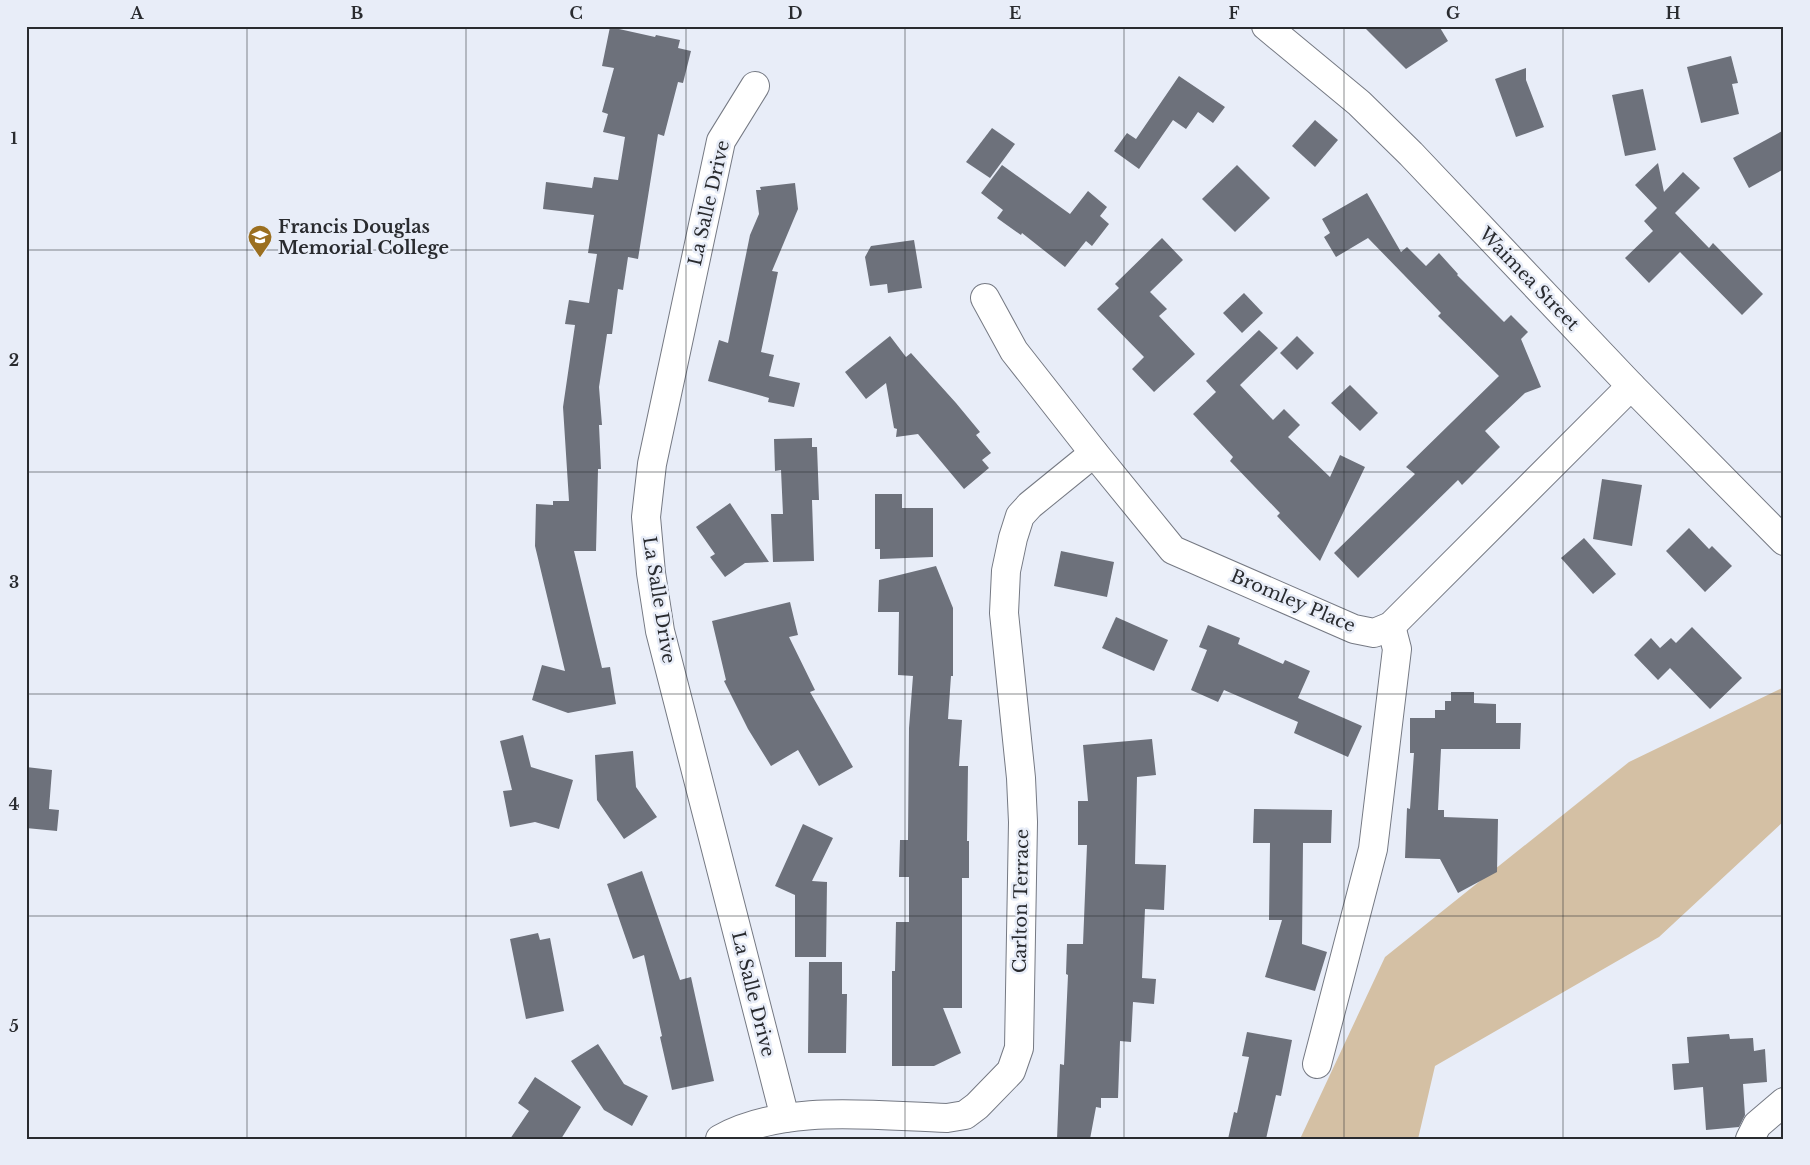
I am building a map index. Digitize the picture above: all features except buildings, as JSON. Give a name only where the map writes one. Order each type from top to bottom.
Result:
[{"type":"street","name":"Waimea Street","points":[[1266,26],[1359,103],[1784,542]]},
{"type":"street","name":"La Salle Drive","points":[[755,86],[721,141],[652,464],[646,516],[651,573],[660,631],[785,1118]]},
{"type":"street","name":"Bromley Place","points":[[985,298],[1014,351],[1173,550],[1354,629],[1374,633],[1391,626]]},
{"type":"street","points":[[1317,1064],[1373,849],[1397,649],[1391,626],[1631,386]]},
{"type":"street","name":"Carlton Terrace","points":[[720,1139],[735,1131],[785,1118],[823,1114],[948,1118],[966,1115],[1011,1071],[1019,1048],[1023,822],[1021,778],[1004,613],[1006,570],[1020,516],[1030,505],[1094,453]]},
{"type":"street","points":[[1750,1139],[1758,1125],[1784,1102]]},
{"type":"shaded area","points":[[1784,687],[1784,821],[1659,937],[1435,1066],[1418,1139],[1300,1139],[1385,957],[1629,762]]},
{"type":"place","name":"Francis Douglas Memorial College","points":[[260,258]]}]
